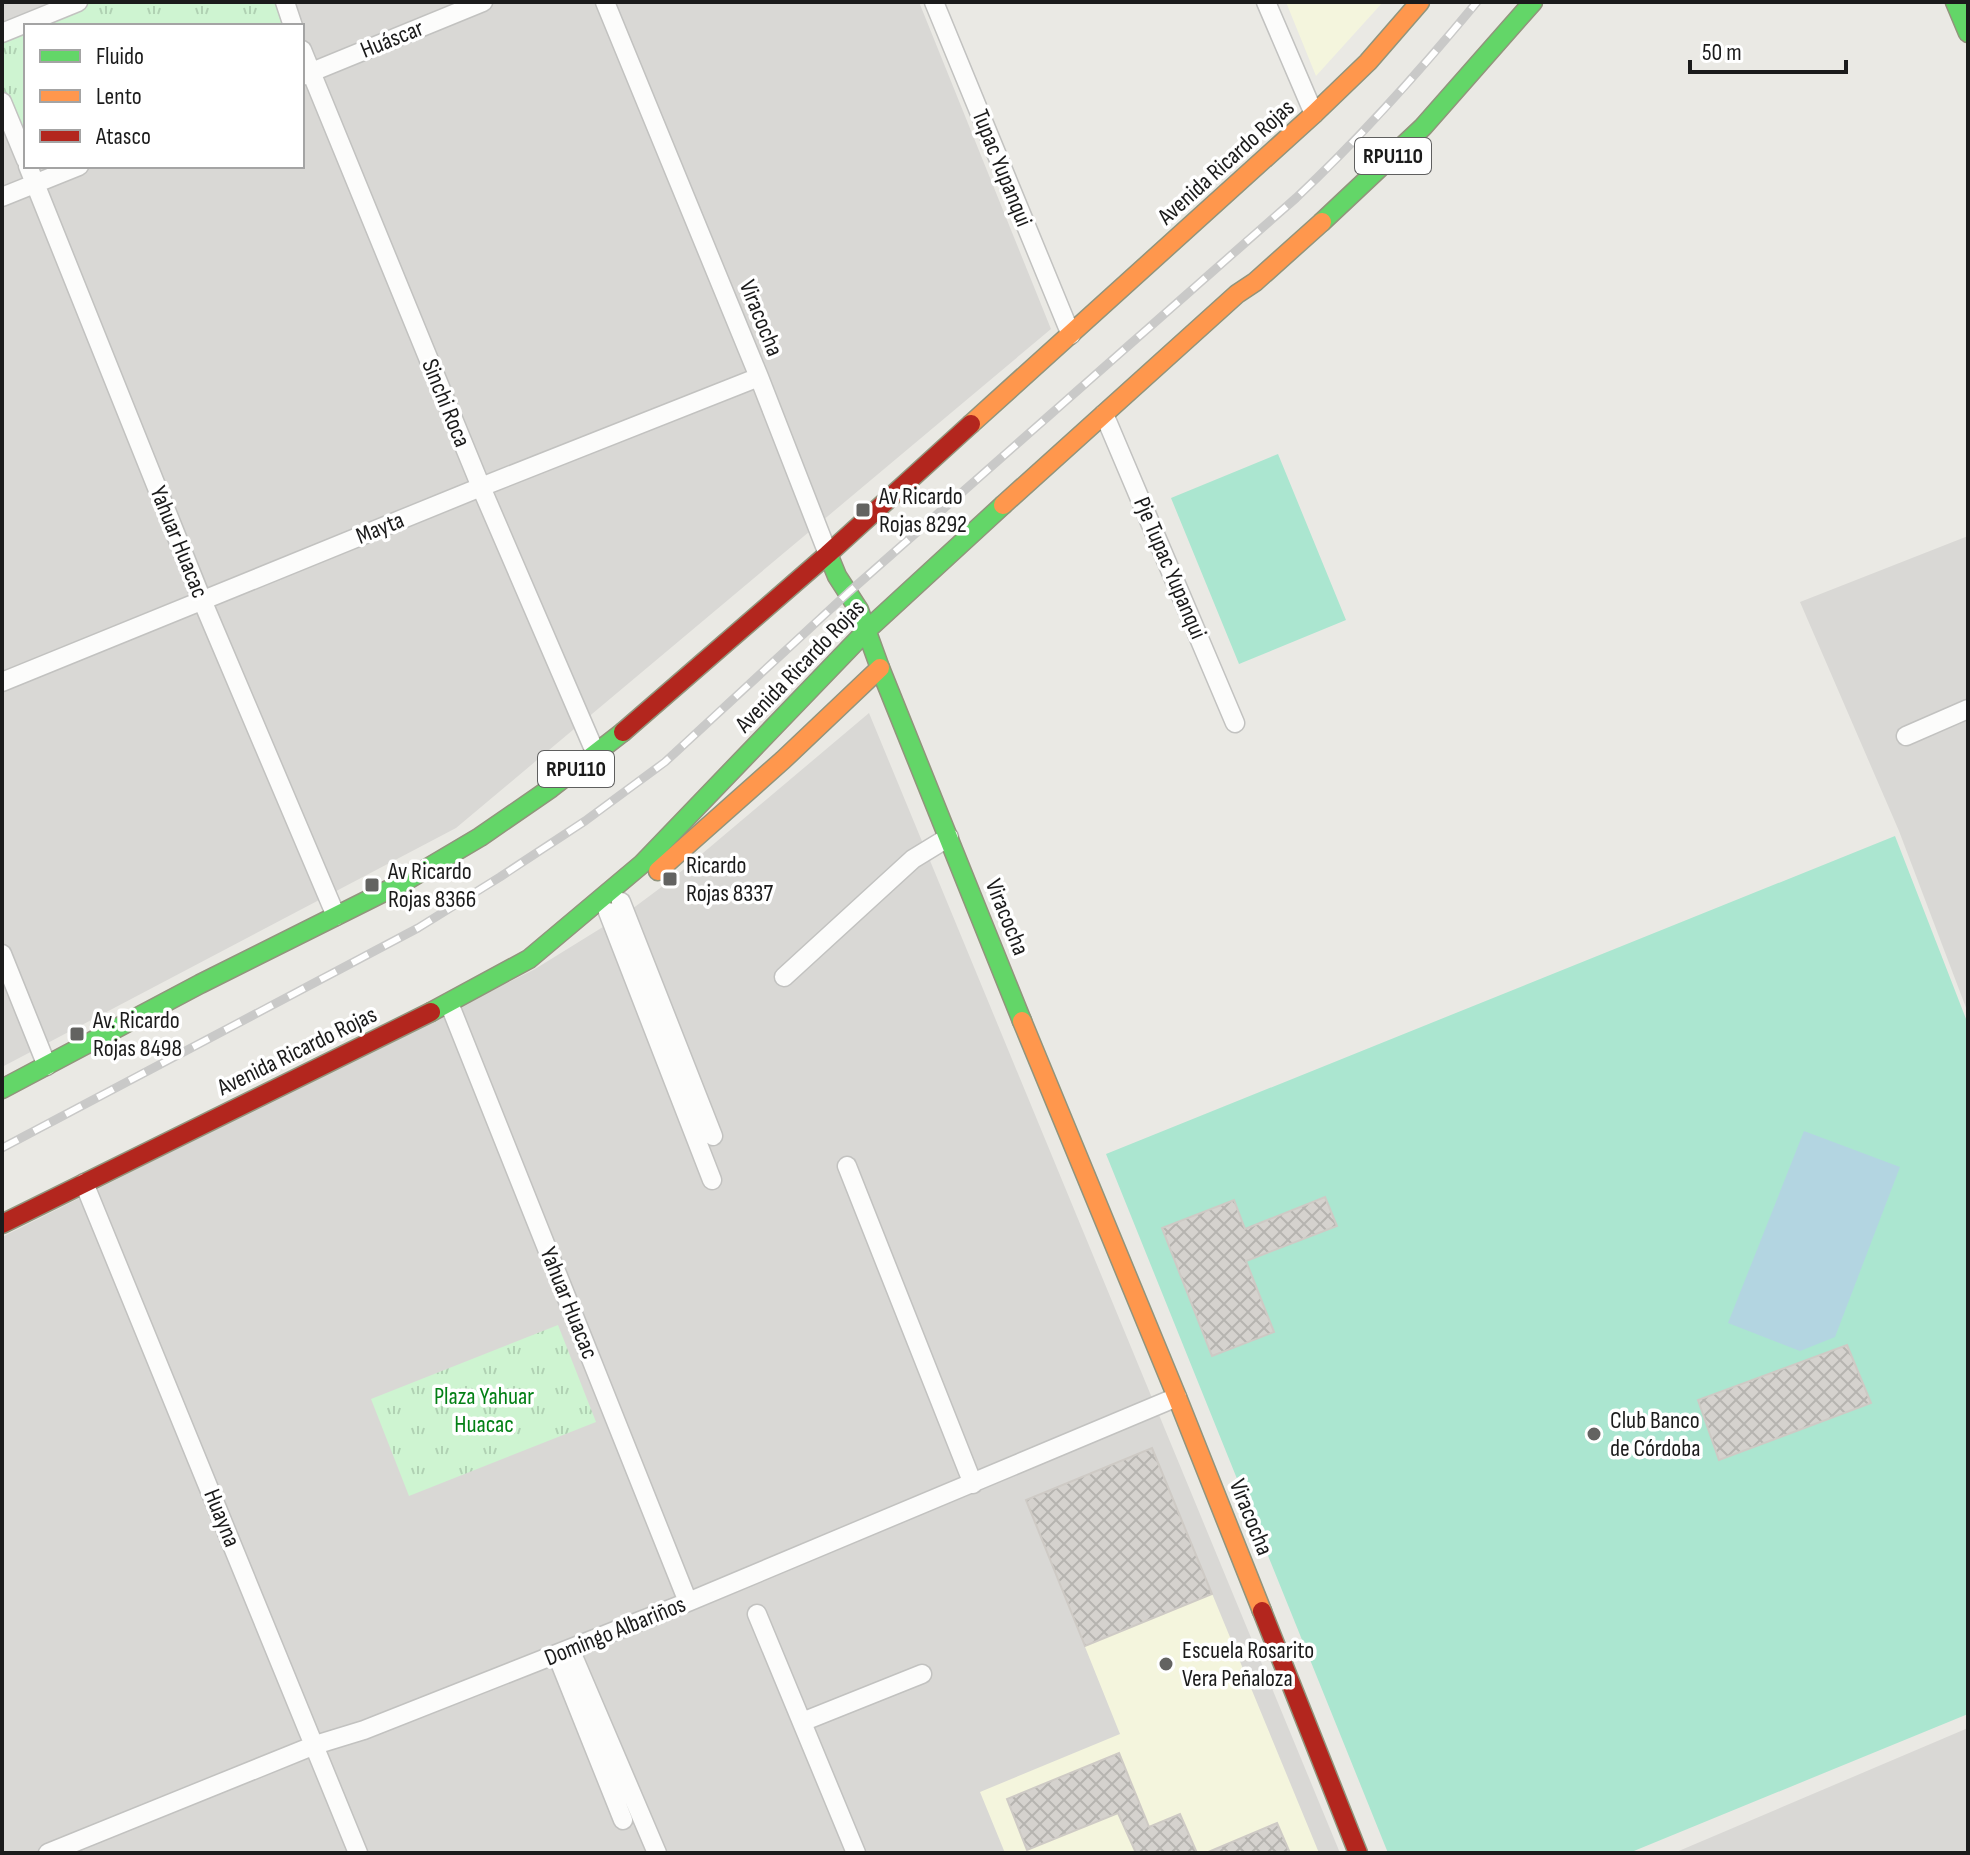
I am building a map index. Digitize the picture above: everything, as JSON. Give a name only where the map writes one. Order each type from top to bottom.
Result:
[{"type":"main road","name":"Avenida Ricardo Rojas","points":[[2,1089],[404,882],[480,837],[596,754],[828,554],[1314,114],[1368,62],[1420,2]]},
{"type":"main road","name":"Avenida Ricardo Rojas","points":[[2,1224],[449,1003],[529,959],[642,864],[867,630],[1237,294],[1255,282],[1367,182],[1431,117],[1533,2]]},
{"type":"main road","points":[[1955,2],[1968,33]]},
{"type":"main road","name":"Viracocha","points":[[828,554],[867,630],[1358,1853]]},
{"type":"main road","points":[[529,959],[578,933],[615,907],[760,780],[880,668]]},
{"type":"street","points":[[24,24],[78,2]]},
{"type":"street","points":[[285,2],[292,24]]},
{"type":"street","name":"Huáscar","points":[[306,74],[483,2]]},
{"type":"street","name":"Viracocha","points":[[605,2],[828,554]]},
{"type":"street","name":"Tupac Yupanqui","points":[[934,2],[1071,335]]},
{"type":"street","points":[[1266,2],[1314,114]]},
{"type":"street","points":[[2,33],[24,24]]},
{"type":"street","name":"Sinchi Roca","points":[[306,74],[596,754]]},
{"type":"street","points":[[2,102],[24,155]]},
{"type":"street","points":[[2,197],[32,175],[69,168]]},
{"type":"street","name":"Yahuar Huacac","points":[[32,175],[202,600],[336,916]]},
{"type":"street","name":"Mayta","points":[[2,682],[759,377]]},
{"type":"street","name":"Pje Tupac Yupanqui","points":[[1104,414],[1235,723]]},
{"type":"street","points":[[1906,736],[1968,709]]},
{"type":"street","points":[[784,977],[913,859],[949,837]]},
{"type":"street","points":[[615,907],[713,1136]]},
{"type":"street","points":[[615,907],[712,1180]]},
{"type":"street","points":[[2,954],[47,1066]]},
{"type":"street","name":"Yahuar Huacac","points":[[449,1003],[688,1602]]},
{"type":"street","points":[[847,1166],[973,1484]]},
{"type":"street","name":"Huayna","points":[[84,1183],[358,1853]]},
{"type":"street","name":"Domingo Albariños","points":[[48,1853],[315,1745],[364,1730],[688,1602],[1177,1397]]},
{"type":"street","points":[[757,1614],[856,1853]]},
{"type":"street","points":[[564,1652],[623,1820]]},
{"type":"street","points":[[564,1652],[657,1853]]},
{"type":"street","points":[[802,1722],[922,1674]]},
{"type":"shaded area","points":[[2,2],[919,2],[1051,329],[456,828],[2,1067]]},
{"type":"shaded area","points":[[1286,2],[1383,2],[1316,76]]},
{"type":"shaded area","points":[[1968,536],[1968,1013],[1899,831],[1800,602]]},
{"type":"shaded area","points":[[869,713],[1340,1853],[2,1853],[2,1237],[535,969],[632,909],[671,880]]},
{"type":"shaded area","name":"Escuela Rosarito Vera Peñaloza","points":[[1152,1448],[1319,1853],[1005,1853],[980,1792],[1120,1734],[1026,1500]]},
{"type":"shaded area","points":[[1968,1728],[1968,1853],[1674,1853]]},
{"type":"green space","points":[[89,2],[280,2],[290,24],[39,24]]},
{"type":"green space","points":[[24,30],[24,155],[2,102],[2,40]]},
{"type":"green space","points":[[1278,454],[1346,620],[1239,664],[1171,498]]},
{"type":"green space","name":"Club Banco de Córdoba","points":[[1895,836],[1968,1024],[1968,1714],[1629,1853],[1388,1853],[1106,1154]]},
{"type":"green space","name":"Plaza Yahuar Huacac","points":[[558,1325],[596,1422],[409,1496],[371,1399]]},
{"type":"water","points":[[1804,1131],[1900,1167],[1835,1337],[1800,1351],[1728,1323]]},
{"type":"building","points":[[1325,1197],[1337,1226],[1246,1261],[1274,1332],[1212,1356],[1162,1228],[1234,1200],[1245,1229]]},
{"type":"building","points":[[1847,1345],[1871,1403],[1719,1460],[1698,1400]]},
{"type":"building","points":[[1152,1448],[1212,1594],[1085,1646],[1026,1500]]},
{"type":"building","points":[[1119,1753],[1149,1827],[1180,1814],[1197,1853],[1136,1853],[1118,1813],[1027,1850],[1007,1799]]},
{"type":"building","points":[[1277,1823],[1290,1853],[1206,1853]]},
{"type":"railway","points":[[2,1148],[418,928],[585,821],[665,762],[849,592],[1296,198],[1390,103],[1477,2]]},
{"type":"traffic: fast","points":[[1322,222],[1423,127],[1533,2]]},
{"type":"traffic: fast","points":[[1955,2],[1968,33]]},
{"type":"traffic: fast","points":[[431,1012],[529,959],[642,864],[867,630],[1003,505]]},
{"type":"traffic: fast","points":[[828,554],[837,576],[859,610],[1022,1021]]},
{"type":"traffic: fast","points":[[2,1089],[200,984],[404,882],[480,837],[551,788],[623,732]]},
{"type":"traffic: slow","points":[[971,424],[1314,114],[1368,62],[1420,2]]},
{"type":"traffic: slow","points":[[1003,505],[1237,294],[1255,282],[1322,222]]},
{"type":"traffic: slow","points":[[658,871],[783,760],[880,668]]},
{"type":"traffic: slow","points":[[1022,1021],[1262,1611]]},
{"type":"traffic: jam","points":[[623,732],[828,554],[971,424]]},
{"type":"traffic: jam","points":[[2,1224],[431,1012]]},
{"type":"traffic: jam","points":[[1262,1611],[1358,1853]]},
{"type":"place","name":"Av Ricardo Rojas 8292","points":[[863,510]]},
{"type":"place","name":"Ricardo Rojas 8337","points":[[670,879]]},
{"type":"place","name":"Av Ricardo Rojas 8366","points":[[372,885]]},
{"type":"place","name":"Av. Ricardo Rojas 8498","points":[[77,1034]]},
{"type":"place","name":"Club Banco de Córdoba","points":[[1594,1434]]},
{"type":"place","name":"Escuela Rosarito Vera Peñaloza","points":[[1166,1664]]}]
